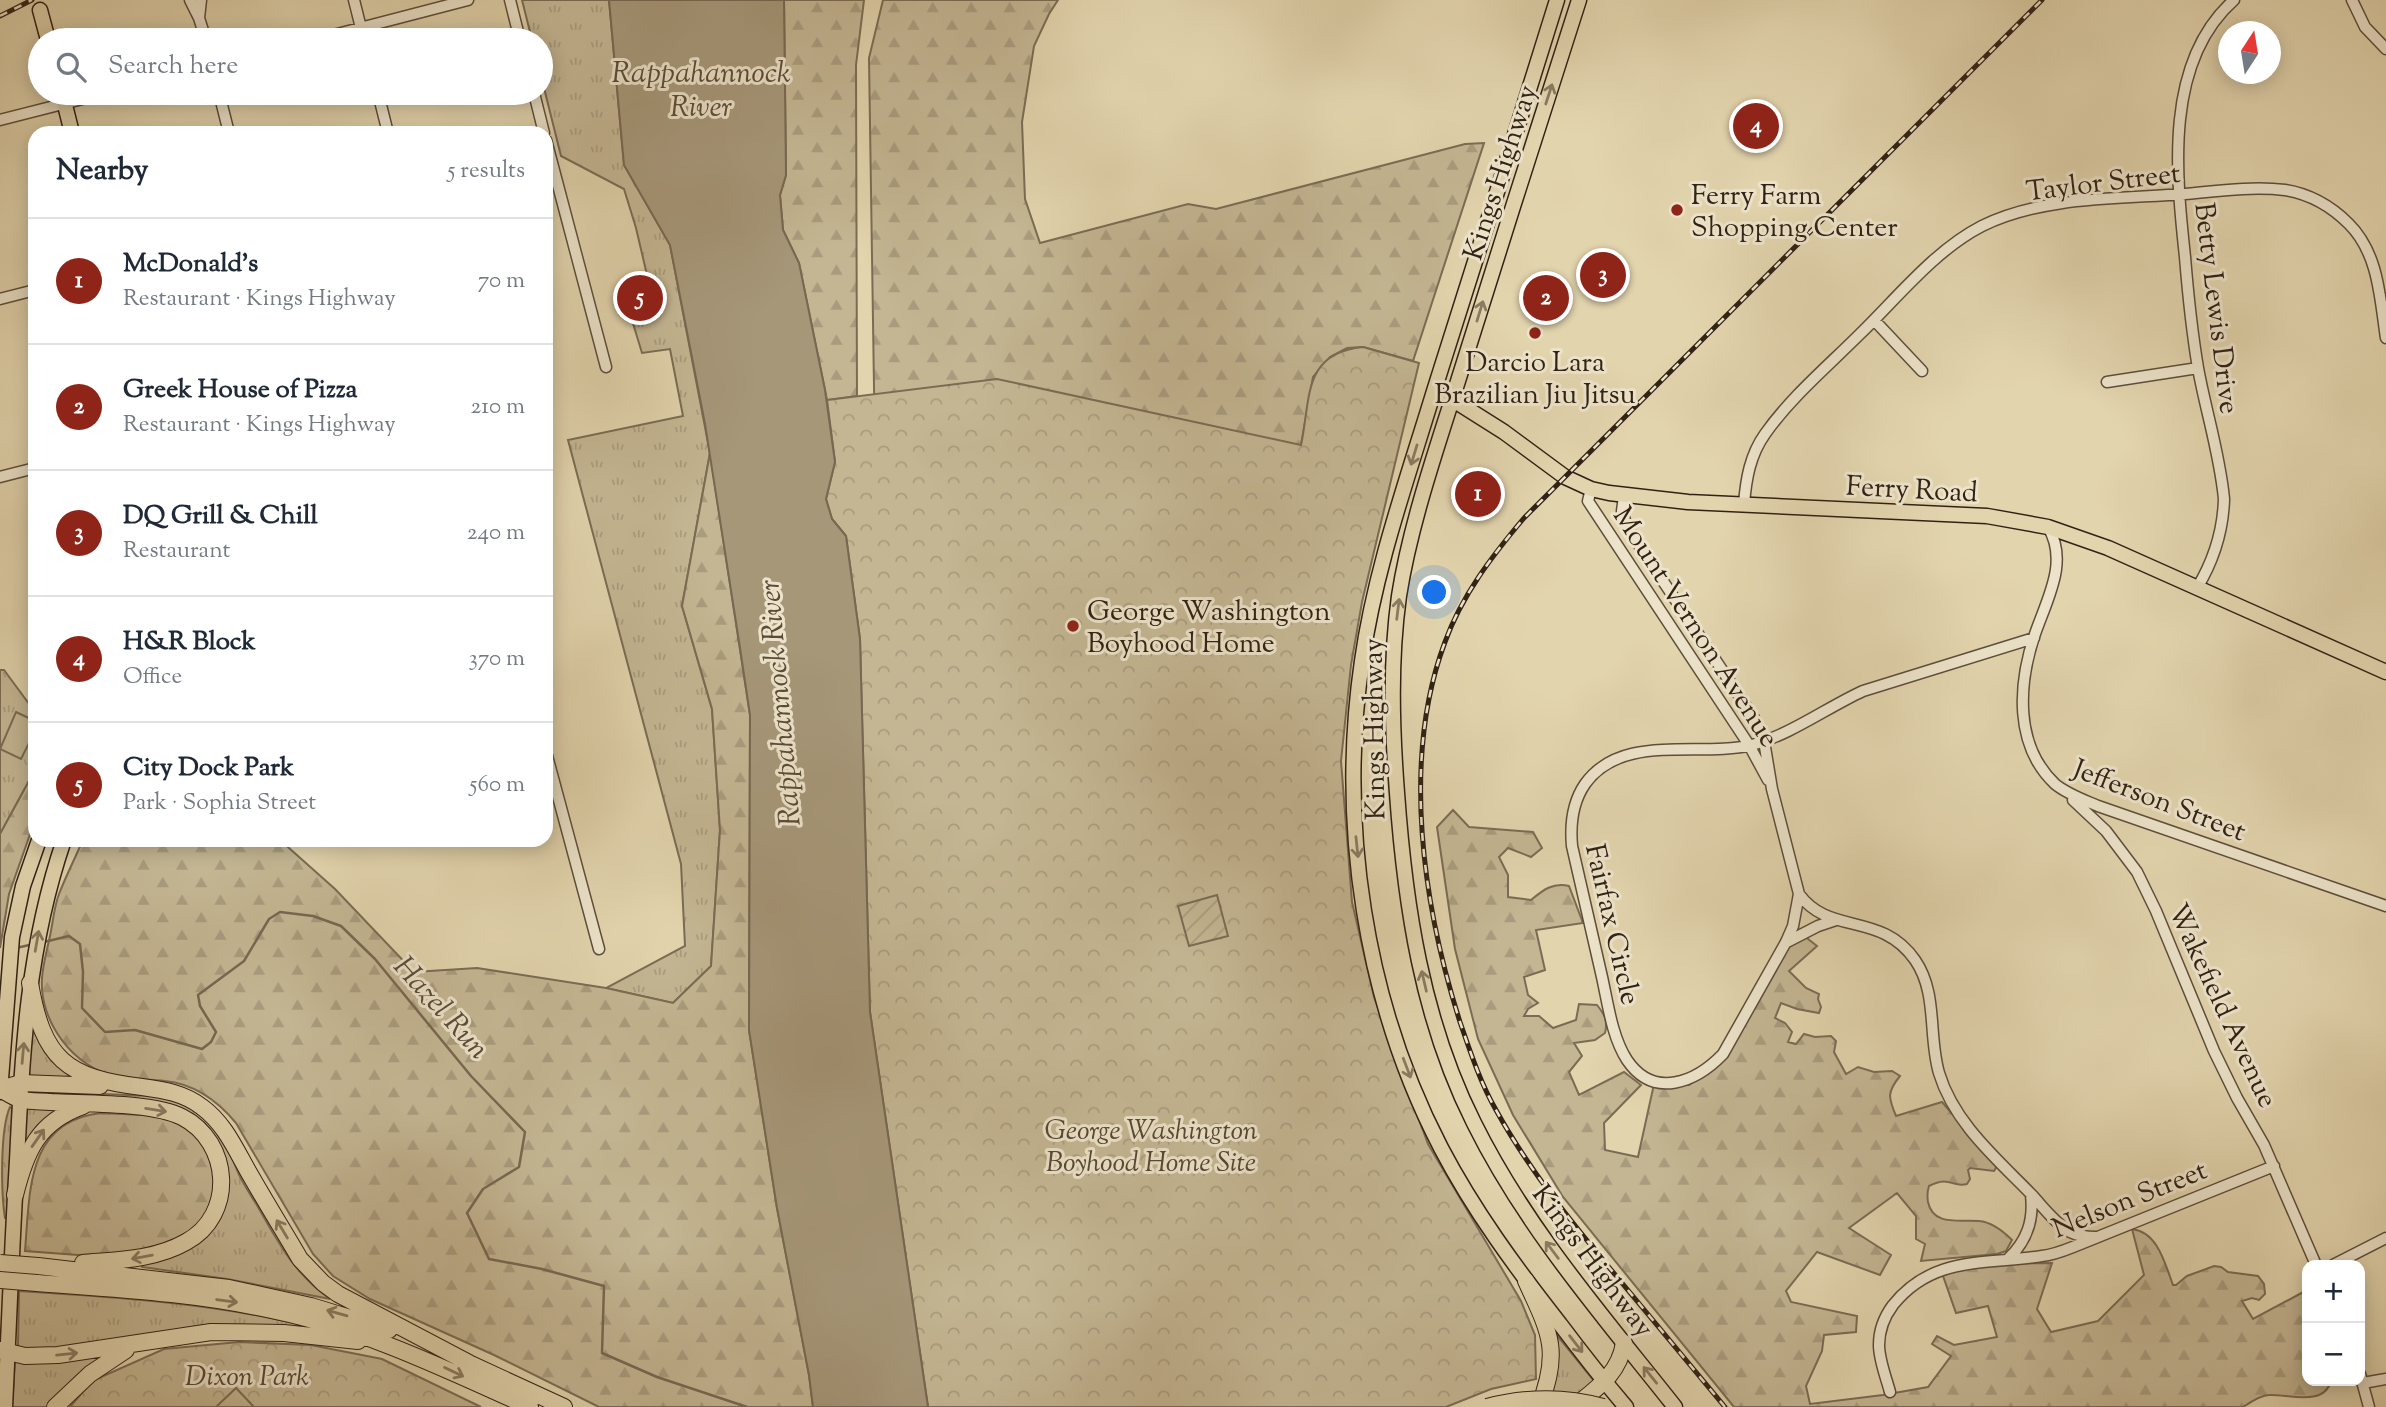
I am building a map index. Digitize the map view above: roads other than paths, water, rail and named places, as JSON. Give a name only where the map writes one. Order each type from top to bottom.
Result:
[{"type":"highway","points":[[30,983],[41,1029],[55,1052],[67,1064],[91,1079],[170,1091],[201,1106],[222,1126],[300,1259],[310,1271],[338,1294],[469,1363]]},
{"type":"highway","points":[[0,1091],[127,1086]]},
{"type":"highway","points":[[20,1091],[88,1104],[156,1109],[181,1117],[204,1133],[218,1155],[223,1180],[216,1207],[201,1230],[193,1238],[170,1250],[135,1259],[38,1266]]},
{"type":"highway","points":[[15,1195],[27,1156],[37,1137],[57,1118],[88,1104]]},
{"type":"highway","points":[[0,1263],[182,1281],[266,1294],[401,1334],[564,1407]]},
{"type":"highway","points":[[0,1280],[180,1294],[241,1303],[315,1321],[391,1345],[530,1407]]},
{"type":"highway","points":[[1526,1280],[1543,1318],[1551,1349],[1549,1381],[1539,1407]]},
{"type":"highway","points":[[4,1350],[25,1356],[58,1356],[190,1334],[250,1332],[391,1345]]},
{"type":"highway","points":[[55,1407],[109,1360],[144,1342]]},
{"type":"highway","points":[[1574,1407],[1605,1382],[1618,1365],[1624,1343]]},
{"type":"highway","points":[[1487,1407],[1529,1399],[1554,1398],[1603,1407]]},
{"type":"main road","name":"Kings Highway","points":[[1557,0],[1390,533],[1362,659],[1354,750],[1356,843],[1373,956],[1390,1018],[1414,1087],[1435,1135],[1465,1191],[1526,1280],[1626,1407]]},
{"type":"main road","name":"Kings Highway","points":[[1578,0],[1452,400],[1407,556],[1395,630],[1392,686],[1394,750],[1402,859],[1416,948],[1440,1039],[1472,1121],[1527,1215],[1675,1407]]},
{"type":"main road","points":[[40,10],[45,28]]},
{"type":"main road","points":[[65,105],[70,126]]},
{"type":"main road","name":"Ferry Road","points":[[1435,390],[1504,432],[1565,477],[1591,489],[1624,496],[1688,502],[1976,515],[2048,527],[2108,548],[2386,673]]},
{"type":"main road","points":[[0,1091],[7,989],[17,910],[37,847]]},
{"type":"main road","points":[[5,1407],[4,1350],[20,1091],[30,983],[45,900],[62,847]]},
{"type":"street","points":[[190,0],[202,28]]},
{"type":"street","points":[[199,18],[201,0]]},
{"type":"street","points":[[355,0],[361,28],[468,0]]},
{"type":"street","points":[[510,0],[517,28]]},
{"type":"street","name":"Betty Lewis Drive","points":[[2197,588],[2218,544],[2224,499],[2198,368],[2189,300],[2180,194],[2179,140],[2181,115],[2190,75],[2206,34],[2222,10],[2234,0]]},
{"type":"street","points":[[2352,0],[2365,27],[2386,49]]},
{"type":"street","points":[[0,120],[43,105]]},
{"type":"street","points":[[222,105],[227,126]]},
{"type":"street","points":[[381,105],[386,126]]},
{"type":"street","points":[[537,105],[542,126]]},
{"type":"street","points":[[553,166],[606,367]]},
{"type":"street","name":"Taylor Street","points":[[1744,504],[1749,468],[1764,435],[1806,387],[1946,249],[1984,225],[2007,216],[2057,205],[2180,194],[2269,189],[2285,190],[2312,198],[2337,212],[2359,235],[2373,264],[2386,338]]},
{"type":"street","points":[[0,299],[28,292]]},
{"type":"street","points":[[1874,320],[1922,371]]},
{"type":"street","points":[[2107,382],[2198,368]]},
{"type":"street","points":[[0,477],[28,470]]},
{"type":"street","name":"Mount Vernon Avenue","points":[[1591,489],[1588,501],[1749,746],[1772,789]]},
{"type":"street","name":"Mount Vernon Avenue","points":[[1624,496],[1622,511],[1626,527],[1754,718],[1764,741],[1772,789],[1799,894]]},
{"type":"street","name":"Jefferson Street","points":[[2048,527],[2057,546],[2057,568],[2034,638],[2024,685],[2024,724],[2031,750],[2057,786],[2098,806],[2386,906]]},
{"type":"street","name":"Fairfax Circle","points":[[1799,894],[1793,926],[1786,942],[1723,1054],[1713,1065],[1690,1080],[1668,1083],[1648,1078],[1629,1063],[1623,1053],[1610,1010],[1572,846],[1571,831],[1577,801],[1589,779],[1610,762],[1623,757],[1660,751],[1749,746],[1784,733],[1863,691],[2034,638]]},
{"type":"street","points":[[553,779],[598,949]]},
{"type":"street","name":"Wakefield Avenue","points":[[2057,786],[2106,831],[2137,872],[2214,1051],[2274,1166],[2314,1260]]},
{"type":"street","points":[[1799,894],[1812,909],[1825,916],[1882,931],[1914,958],[1926,983],[1936,1062],[1948,1096],[1971,1132],[2063,1227],[2079,1236],[2095,1237]]},
{"type":"street","points":[[1786,942],[1818,926],[1839,920]]},
{"type":"street","name":"Nelson Street","points":[[1890,1392],[1880,1354],[1880,1334],[1888,1312],[1913,1284],[1933,1273],[1978,1262],[2053,1254],[2274,1166]]},
{"type":"street","points":[[2008,1259],[2023,1242],[2029,1230],[2033,1207],[2031,1195]]},
{"type":"street","points":[[2343,1260],[2386,1238]]},
{"type":"street","points":[[2365,1379],[2386,1379]]},
{"type":"street","points":[[2363,1386],[2370,1407]]},
{"type":"water","name":"Rappahannock River","points":[[609,0],[784,0],[786,175],[780,195],[783,230],[799,263],[825,390],[835,462],[826,499],[832,519],[846,536],[860,639],[870,1012],[928,1407],[813,1407],[777,1208],[749,1030],[750,715],[705,424],[670,245],[624,165]]},
{"type":"waterway","name":"Hazel Run","points":[[44,942],[69,936],[80,944],[83,972],[82,1008],[105,1032],[135,1030],[202,1049],[211,1042],[216,1032],[200,1006],[198,995],[244,961],[269,919],[280,912],[313,916],[341,926],[375,959],[471,1076],[525,1132],[519,1167],[483,1189],[467,1213],[489,1259],[542,1269],[604,1286],[602,1353],[657,1377],[747,1407]]},
{"type":"waterway","name":"Hazel Run","points":[[16,948],[34,944]]},
{"type":"railway","points":[[0,16],[32,0]]},
{"type":"railway","points":[[1725,1407],[1552,1196],[1509,1132],[1480,1077],[1447,977],[1427,882],[1421,783],[1431,687],[1445,642],[1460,608],[1489,562],[1524,518],[2042,0]]},
{"type":"place","name":"H&R Block","points":[[1756,126]]},
{"type":"place","name":"Ferry Farm Shopping Center","points":[[1677,210]]},
{"type":"place","name":"DQ Grill & Chill","points":[[1603,275]]},
{"type":"place","name":"City Dock Park","points":[[640,298]]},
{"type":"place","name":"Greek House of Pizza","points":[[1546,298]]},
{"type":"place","name":"Darcio Lara Brazilian Jiu Jitsu","points":[[1535,333]]},
{"type":"place","name":"McDonald's","points":[[1478,494]]},
{"type":"place","name":"George Washington Boyhood Home","points":[[1073,626]]},
{"type":"park label","name":"George Washington Boyhood Home Site","points":[[1151,1145]]},
{"type":"park label","name":"Dixon Park","points":[[247,1375]]}]
